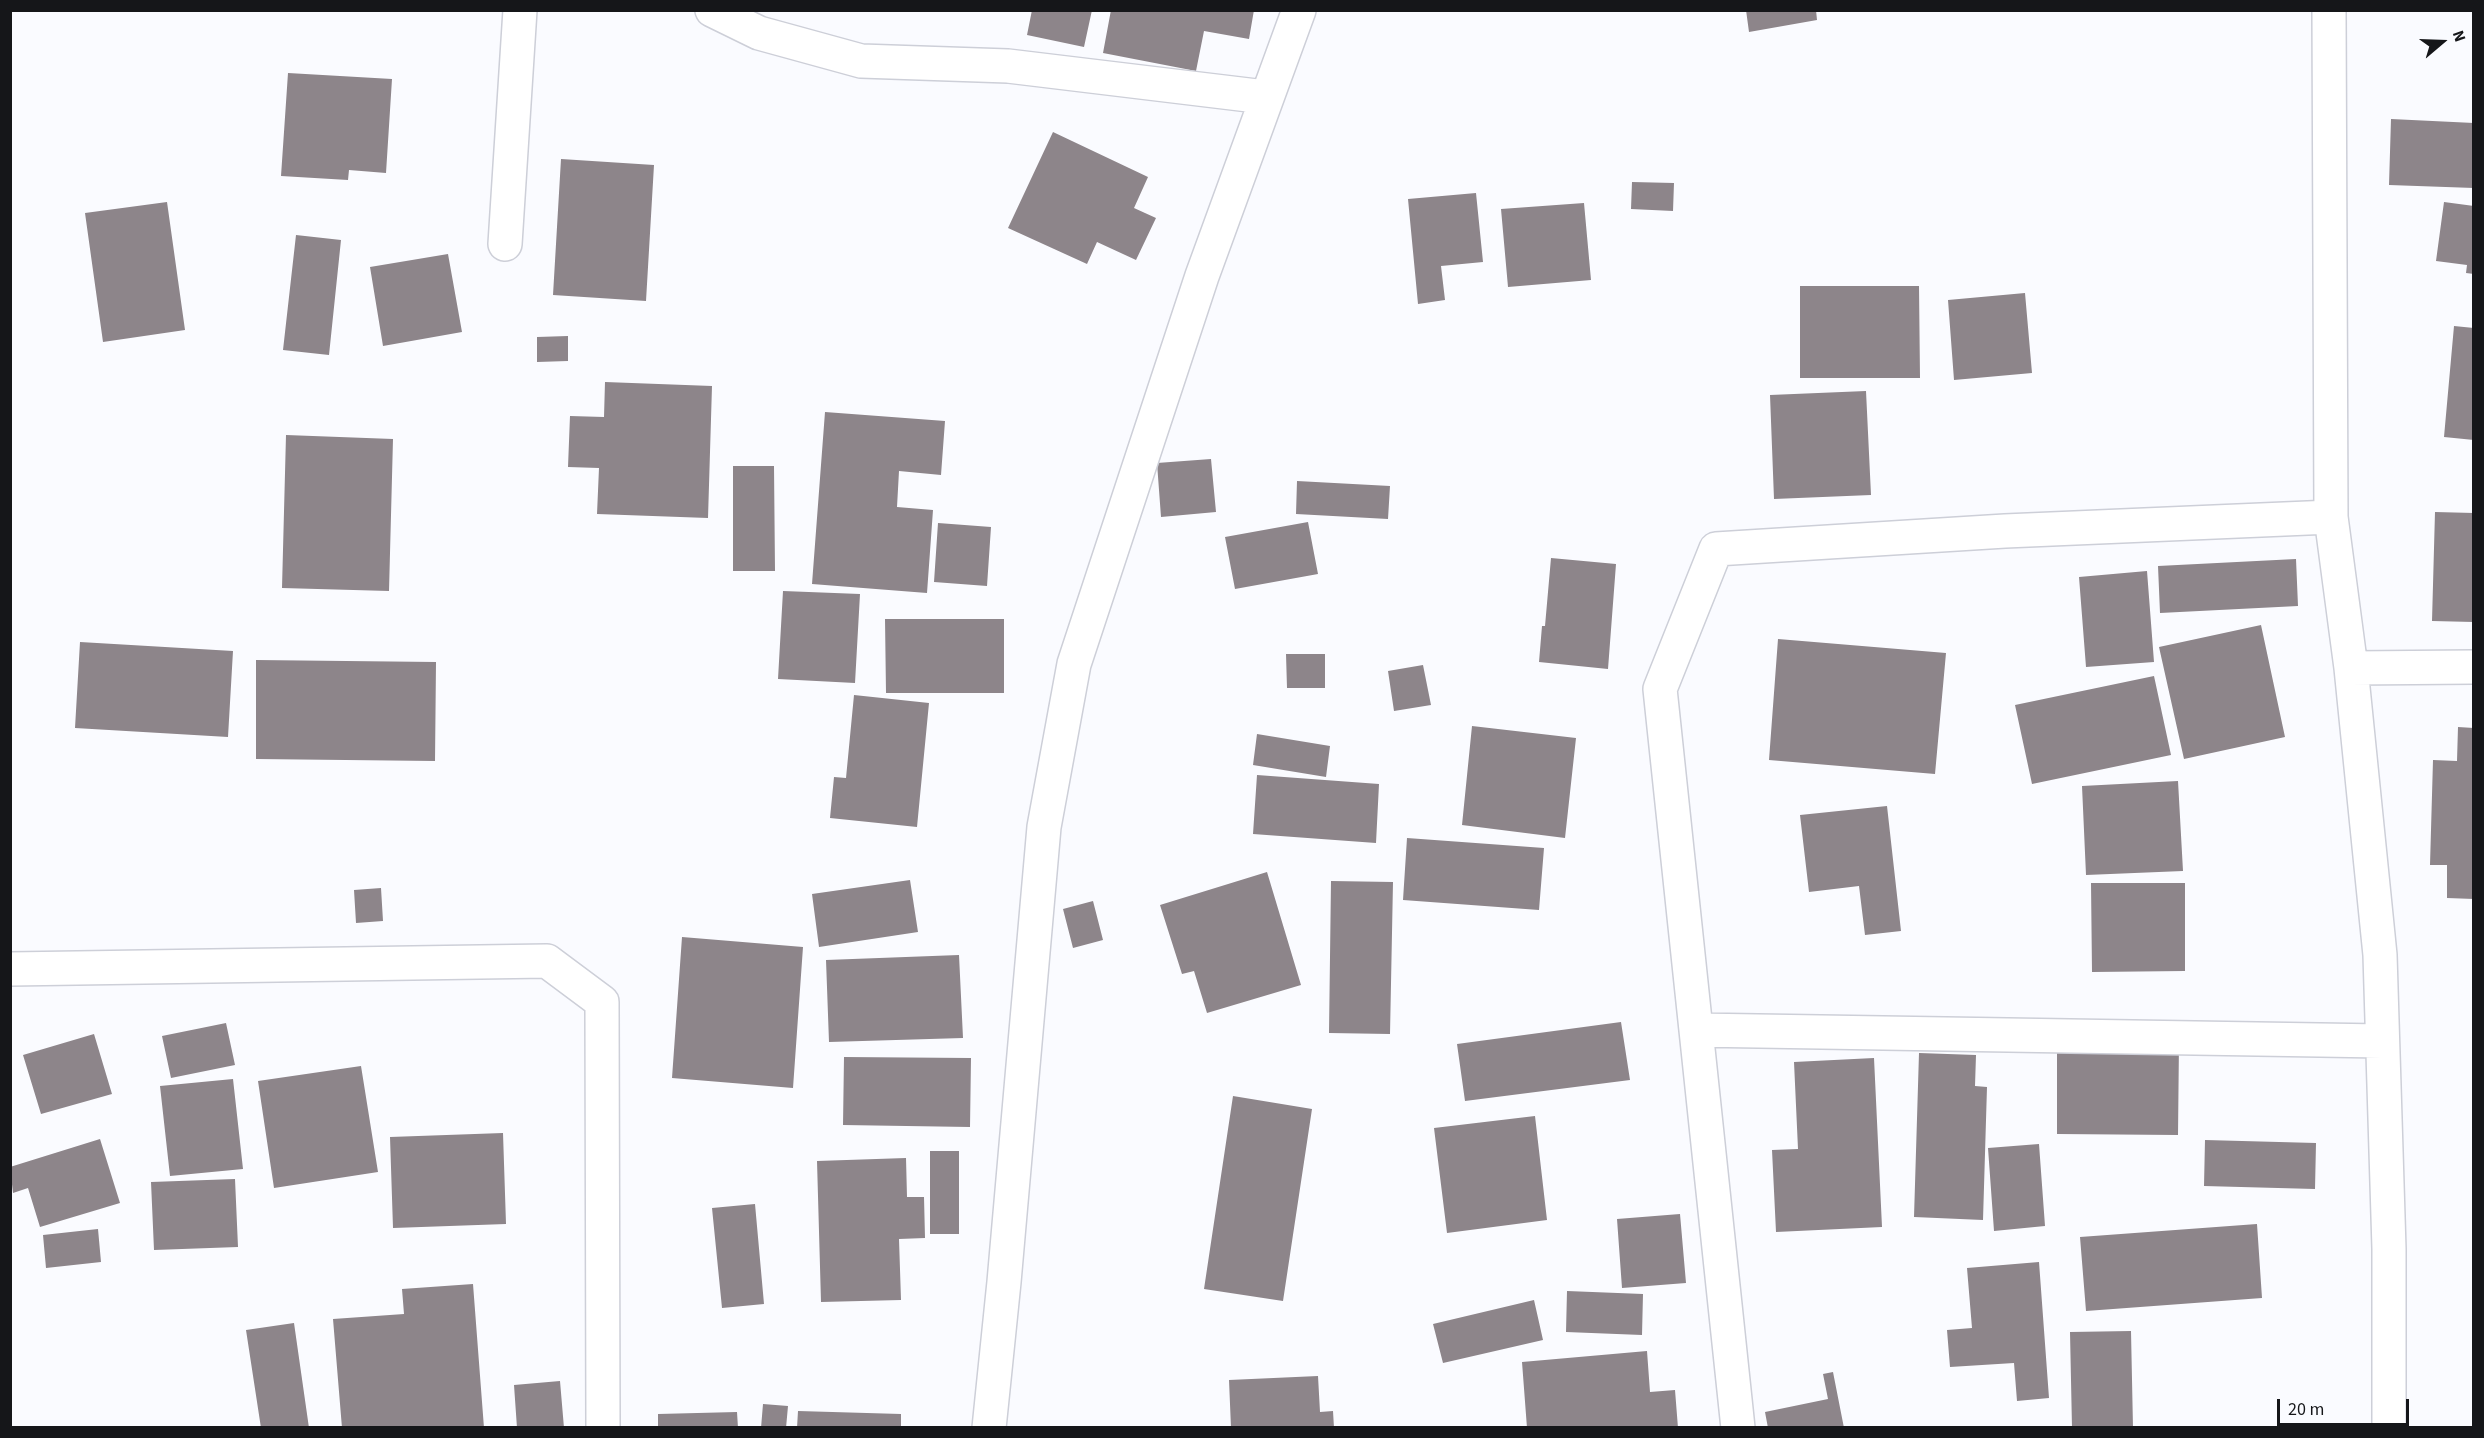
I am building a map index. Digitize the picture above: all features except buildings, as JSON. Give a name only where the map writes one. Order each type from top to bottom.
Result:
[{"type":"street","points":[[505,244],[520,10]]},
{"type":"street","points":[[712,10],[758,22],[861,61],[1008,66],[1265,97]]},
{"type":"street","points":[[989,1428],[1044,827],[1074,664],[1202,276],[1265,97],[1299,10]]},
{"type":"street","points":[[2329,10],[2331,517],[2351,668],[2380,955],[2389,1249],[2389,1428]]},
{"type":"street","points":[[1738,1428],[1660,689],[1716,549],[2005,531],[2331,517]]},
{"type":"street","points":[[2351,668],[2474,667]]},
{"type":"street","points":[[10,969],[547,961],[602,1002],[603,1428]]},
{"type":"street","points":[[1696,1030],[2382,1041]]}]
